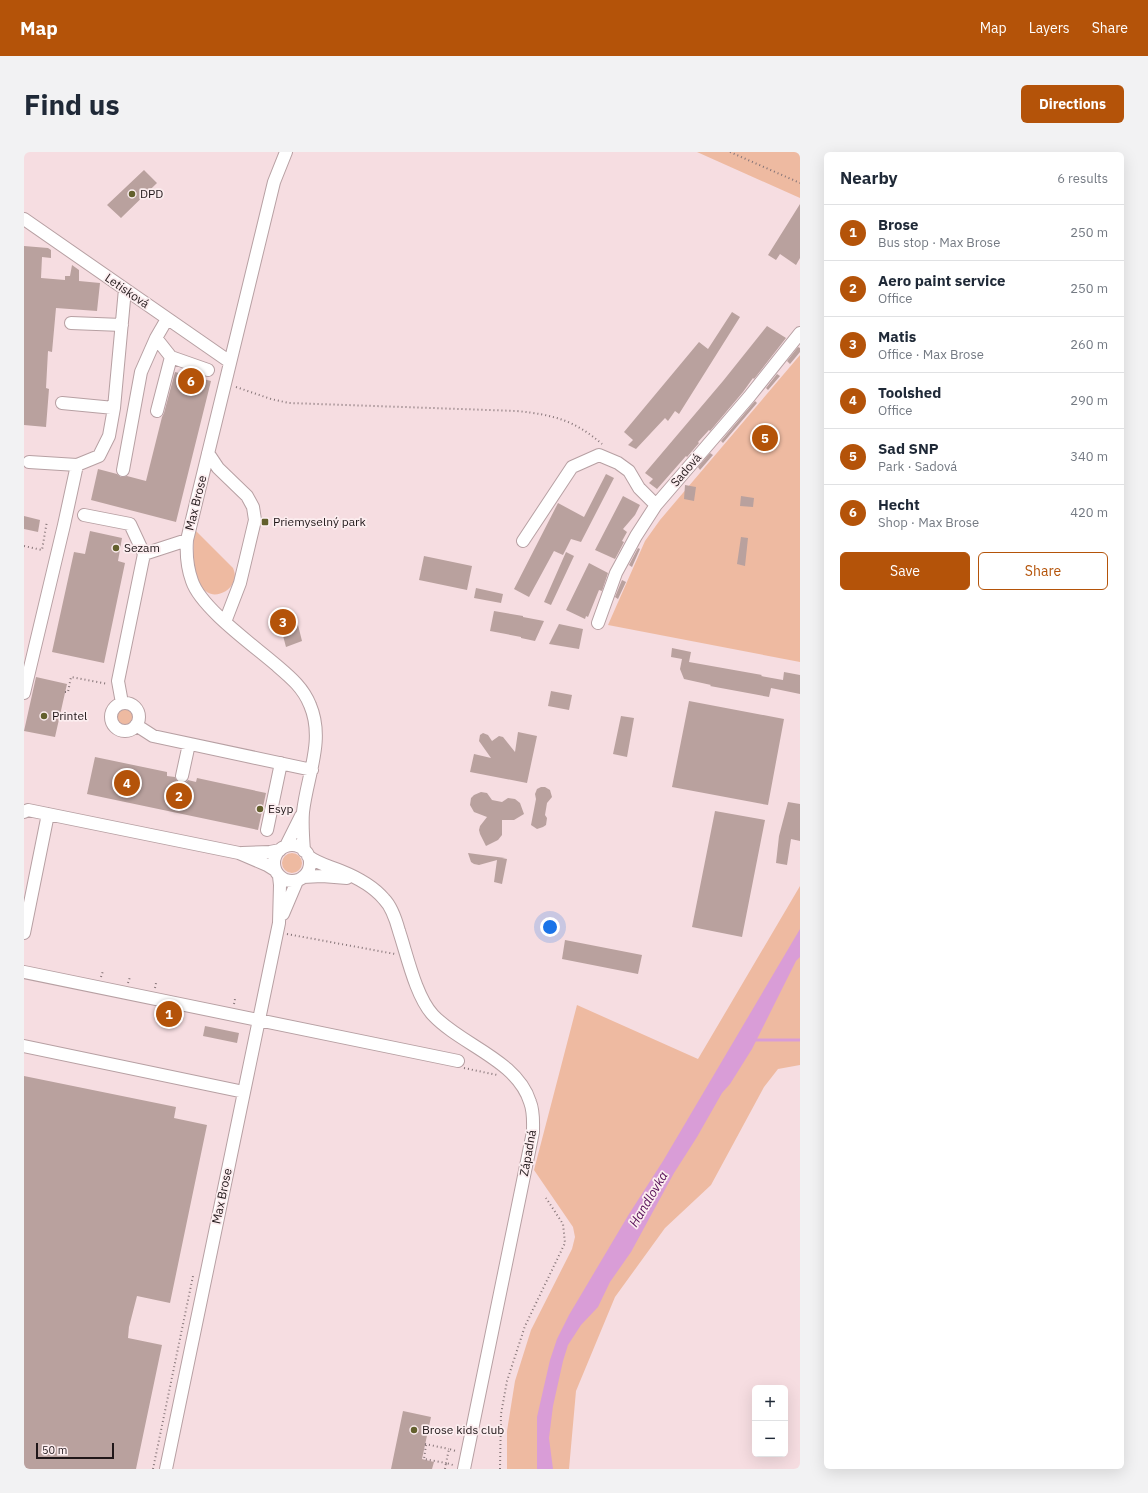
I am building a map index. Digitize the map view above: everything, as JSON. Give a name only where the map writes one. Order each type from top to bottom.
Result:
[{"type":"street","name":"Max Brose","points":[[166,1469],[259,1020],[282,928],[300,879],[308,869],[310,863],[306,854],[303,812],[315,748],[316,725],[310,705],[301,688],[290,676],[225,622],[202,598],[192,582],[186,554],[208,453],[274,182],[286,152]]},
{"type":"street","name":"Letisková","points":[[24,219],[230,362]]},
{"type":"street","points":[[29,462],[77,465],[99,456],[110,436],[126,289]]},
{"type":"street","points":[[122,470],[141,372],[156,338],[167,319]]},
{"type":"street","points":[[71,323],[122,325]]},
{"type":"street","name":"Sadová","points":[[598,623],[616,573],[636,536],[656,505],[749,397],[800,333]]},
{"type":"street","points":[[156,338],[171,357],[208,370]]},
{"type":"street","points":[[157,411],[171,357]]},
{"type":"street","points":[[62,403],[114,408]]},
{"type":"street","points":[[208,453],[218,468],[247,496],[253,507],[255,520],[240,583],[225,622]]},
{"type":"street","points":[[523,541],[572,467],[599,455],[618,463],[629,471],[639,488],[656,505]]},
{"type":"street","points":[[24,693],[77,465]]},
{"type":"street","points":[[84,515],[130,524],[144,554],[118,681],[122,703]]},
{"type":"street","points":[[144,554],[188,540]]},
{"type":"street","points":[[122,703],[132,705],[136,709],[139,719],[136,725],[131,730],[123,731],[116,728],[111,720],[111,713],[116,706],[122,703]]},
{"type":"street","points":[[136,725],[153,736],[312,770]]},
{"type":"street","points":[[182,776],[189,744]]},
{"type":"street","points":[[267,830],[281,763]]},
{"type":"street","points":[[24,812],[28,810],[239,853],[267,865],[287,881],[300,879]]},
{"type":"street","name":"Max Brose","points":[[282,928],[280,885],[274,864],[275,857],[283,848],[303,812]]},
{"type":"street","points":[[24,933],[48,814]]},
{"type":"street","points":[[239,853],[270,852],[296,846],[306,854]]},
{"type":"street","name":"Západná","points":[[306,854],[315,861],[341,871],[372,887],[385,899],[395,918],[419,992],[432,1015],[504,1066],[518,1079],[525,1089],[530,1102],[533,1114],[534,1132],[460,1467]]},
{"type":"street","name":"Západná","points":[[300,879],[322,876],[356,879]]},
{"type":"street","points":[[24,972],[458,1061]]},
{"type":"street","points":[[24,1046],[244,1092]]},
{"type":"path","points":[[730,152],[800,183]]},
{"type":"path","points":[[225,383],[272,399],[289,403],[517,411],[547,414],[578,427],[604,446]]},
{"type":"path","points":[[24,546],[42,550],[48,521]]},
{"type":"path","points":[[65,692],[68,692],[71,677],[119,687]]},
{"type":"path","points":[[282,928],[399,955]]},
{"type":"path","points":[[500,1469],[501,1414],[507,1381],[524,1326],[565,1243],[563,1224],[546,1198]]},
{"type":"path","points":[[460,1451],[426,1444],[424,1458],[460,1467]]},
{"type":"path","points":[[445,1469],[449,1449]]},
{"type":"shaded area","points":[[697,152],[800,152],[800,198]]},
{"type":"shaded area","points":[[800,355],[800,662],[608,625],[645,541],[660,520]]},
{"type":"shaded area","points":[[195,530],[233,568],[235,576],[234,581],[228,589],[222,593],[210,594],[202,587],[198,580],[195,572],[193,554]]},
{"type":"shaded area","points":[[121,708],[129,708],[134,713],[132,724],[129,726],[121,726],[116,721],[116,713]]},
{"type":"shaded area","points":[[292,853],[299,856],[302,863],[299,870],[292,873],[285,870],[282,863],[285,856]]},
{"type":"shaded area","points":[[800,886],[800,1065],[778,1069],[764,1087],[711,1185],[665,1228],[615,1297],[576,1391],[569,1469],[507,1469],[507,1431],[515,1381],[531,1330],[572,1249],[575,1237],[573,1227],[534,1170],[577,1005],[698,1059]]},
{"type":"water","name":"Handlovka","points":[[800,929],[800,957],[796,961],[752,1049],[730,1084],[722,1093],[697,1137],[674,1173],[631,1252],[610,1282],[598,1307],[581,1325],[568,1345],[553,1406],[549,1438],[553,1469],[537,1469],[537,1417],[550,1360],[557,1339],[569,1315],[629,1214],[663,1161]]},
{"type":"building","name":"DPD","points":[[144,170],[157,183],[121,218],[107,205]]},
{"type":"building","points":[[800,204],[800,258],[796,265],[780,254],[776,260],[768,255]]},
{"type":"building","points":[[24,246],[48,248],[51,250],[51,258],[42,257],[41,278],[65,280],[65,276],[70,276],[72,265],[79,270],[79,281],[100,283],[97,311],[56,308],[52,352],[48,351],[46,388],[49,389],[46,427],[24,425]]},
{"type":"building","points":[[732,312],[740,317],[679,414],[675,411],[668,421],[665,418],[636,449],[628,445],[633,440],[624,432],[699,342],[708,349]]},
{"type":"building","points":[[767,326],[786,338],[710,431],[709,430],[698,442],[699,443],[687,457],[686,456],[657,489],[649,483],[653,479],[645,473],[723,381]]},
{"type":"building","points":[[798,347],[800,348],[800,352],[790,364],[787,361]]},
{"type":"building","points":[[175,372],[211,381],[176,522],[91,500],[98,469],[117,474],[121,477],[127,476],[146,481]]},
{"type":"building","points":[[777,374],[780,376],[768,390],[766,388]]},
{"type":"building","points":[[755,401],[757,403],[723,443],[721,441]]},
{"type":"building","points":[[710,453],[713,455],[700,470],[698,467]]},
{"type":"building","points":[[606,474],[614,478],[581,542],[571,539],[563,555],[554,551],[529,597],[514,589],[558,503],[584,517]]},
{"type":"building","points":[[685,485],[696,487],[694,501],[684,499]]},
{"type":"building","points":[[623,496],[640,505],[635,515],[623,529],[627,532],[622,541],[624,542],[615,559],[595,550]]},
{"type":"building","points":[[741,496],[754,498],[753,507],[740,506]]},
{"type":"building","points":[[24,516],[40,520],[38,532],[24,529]]},
{"type":"building","points":[[90,531],[122,538],[118,561],[125,563],[104,663],[52,652],[74,552],[85,554]]},
{"type":"building","points":[[741,537],[748,538],[745,566],[737,564]]},
{"type":"building","points":[[638,548],[640,549],[632,567],[629,565]]},
{"type":"building","points":[[566,552],[574,556],[551,605],[544,602]]},
{"type":"building","points":[[424,556],[472,566],[467,590],[419,580]]},
{"type":"building","points":[[589,563],[608,573],[602,591],[599,590],[588,617],[586,616],[585,619],[566,610]]},
{"type":"building","points":[[622,580],[626,582],[618,599],[615,597]]},
{"type":"building","points":[[476,588],[503,594],[501,603],[474,598]]},
{"type":"building","points":[[494,611],[544,621],[535,641],[490,631]]},
{"type":"building","points":[[295,613],[302,641],[286,647],[278,617]]},
{"type":"building","points":[[559,624],[583,629],[579,649],[549,644]]},
{"type":"building","points":[[672,648],[691,652],[689,662],[783,680],[784,672],[800,675],[800,694],[771,688],[769,697],[710,686],[711,685],[684,679],[680,669],[682,659],[671,657]]},
{"type":"building","name":"Printel","points":[[36,677],[67,684],[55,737],[24,731]]},
{"type":"building","points":[[551,691],[572,695],[569,710],[548,706]]},
{"type":"building","points":[[689,701],[784,719],[768,805],[672,787]]},
{"type":"building","points":[[621,716],[634,718],[627,757],[613,754]]},
{"type":"building","points":[[518,732],[537,736],[527,783],[470,772],[474,754],[491,758],[479,741],[480,735],[483,733],[488,735],[492,741],[499,736],[503,737],[515,752]]},
{"type":"building","points":[[95,757],[167,772],[167,776],[175,777],[177,781],[181,783],[185,783],[188,780],[196,782],[197,778],[266,793],[258,830],[87,794]]},
{"type":"building","points":[[545,787],[550,790],[552,797],[547,803],[545,815],[547,818],[546,825],[537,829],[531,825],[536,799],[535,794],[537,789]]},
{"type":"building","points":[[481,792],[487,793],[492,800],[502,802],[508,798],[515,799],[520,803],[524,814],[514,820],[502,820],[502,835],[498,840],[486,846],[479,830],[480,826],[487,817],[474,812],[470,805],[471,798]]},
{"type":"building","points":[[788,802],[800,804],[800,841],[791,839],[787,865],[776,863],[779,836]]},
{"type":"building","points":[[715,811],[765,820],[742,937],[692,927]]},
{"type":"building","points":[[468,853],[507,859],[502,884],[494,882],[497,860],[479,865],[474,864],[471,862]]},
{"type":"building","points":[[565,940],[642,955],[638,974],[562,959]]},
{"type":"building","points":[[205,1026],[239,1033],[237,1043],[203,1036]]},
{"type":"building","points":[[24,1076],[176,1107],[174,1118],[207,1125],[170,1303],[137,1296],[129,1327],[128,1338],[162,1345],[136,1469],[24,1469]]},
{"type":"building","name":"Brose kids club","points":[[403,1411],[431,1417],[422,1459],[434,1462],[432,1469],[391,1469]]},
{"type":"waterway","points":[[754,1040],[800,1040]]},
{"type":"place","name":"DPD","points":[[132,194]]},
{"type":"place","name":"Hecht","points":[[191,381]]},
{"type":"place","name":"Sad SNP","points":[[765,438]]},
{"type":"place","name":"Priemyselný park","points":[[265,522]]},
{"type":"place","name":"Sezam","points":[[116,548]]},
{"type":"place","name":"Matis","points":[[283,622]]},
{"type":"place","name":"Printel","points":[[44,716]]},
{"type":"place","name":"Toolshed","points":[[127,783]]},
{"type":"place","name":"Aero paint service","points":[[179,796]]},
{"type":"place","name":"Esyp","points":[[260,809]]},
{"type":"place","name":"Brose","points":[[169,1014]]},
{"type":"place","name":"Brose kids club","points":[[414,1430]]}]
